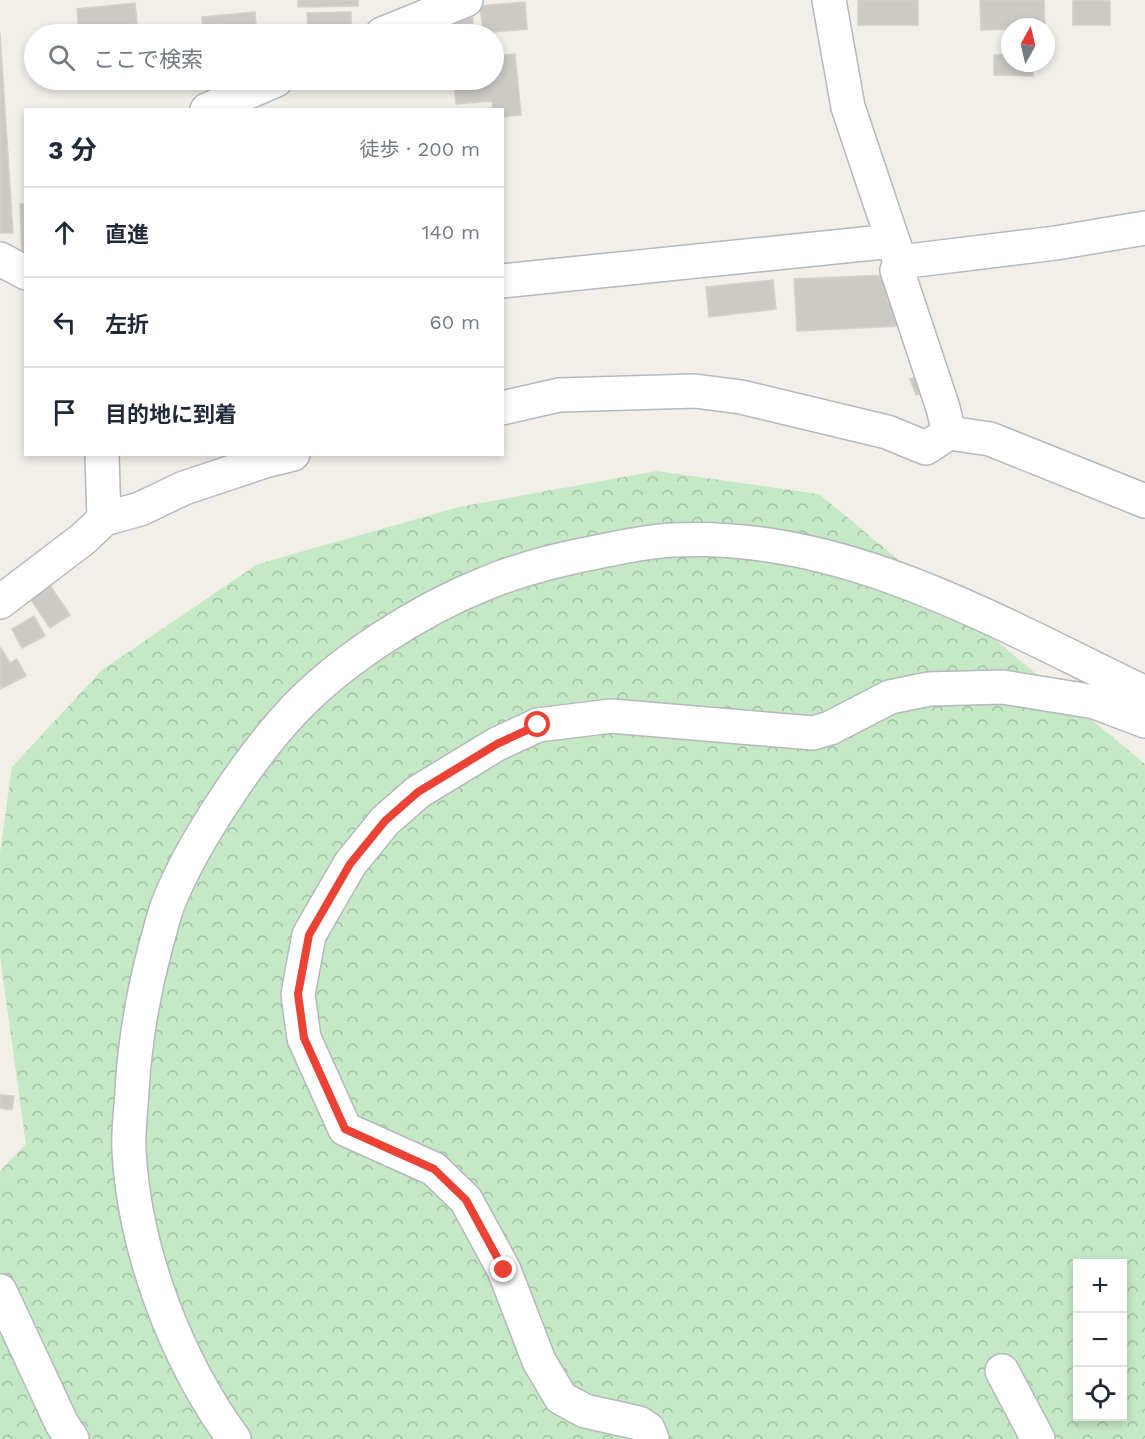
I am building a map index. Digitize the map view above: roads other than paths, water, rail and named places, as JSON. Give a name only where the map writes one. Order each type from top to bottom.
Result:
[{"type":"street","points":[[407,24],[466,0]]},
{"type":"street","points":[[829,0],[848,107],[896,252],[897,270],[944,408],[949,433]]},
{"type":"street","points":[[212,108],[253,90]]},
{"type":"street","points":[[504,281],[896,252],[1056,243],[1145,228]]},
{"type":"street","points":[[0,259],[24,272]]},
{"type":"street","points":[[504,408],[559,395],[694,391],[741,397],[887,432],[926,448],[949,433],[990,439],[1145,501]]},
{"type":"street","points":[[102,456],[104,519]]},
{"type":"street","points":[[0,602],[83,539],[104,519],[140,509],[184,488],[285,456]]},
{"type":"street","points":[[234,1439],[212,1409],[168,1323],[138,1224],[129,1149],[134,1066],[143,991],[167,905],[200,837],[243,773],[285,719],[335,673],[380,640],[431,610],[487,582],[541,564],[624,546],[673,540],[732,540],[839,559],[882,572],[969,608],[1145,693]]},
{"type":"street","points":[[652,1439],[648,1430],[639,1423],[585,1411],[561,1398],[539,1361],[504,1270],[466,1200],[434,1169],[345,1129],[304,1038],[298,994],[309,935],[350,864],[385,821],[418,792],[497,744],[538,725],[611,716],[813,733],[830,728],[890,698],[929,689],[1003,687],[1095,702],[1145,721]]},
{"type":"street","points":[[0,1291],[62,1424],[72,1439]]},
{"type":"street","points":[[1002,1371],[1038,1439]]}]
